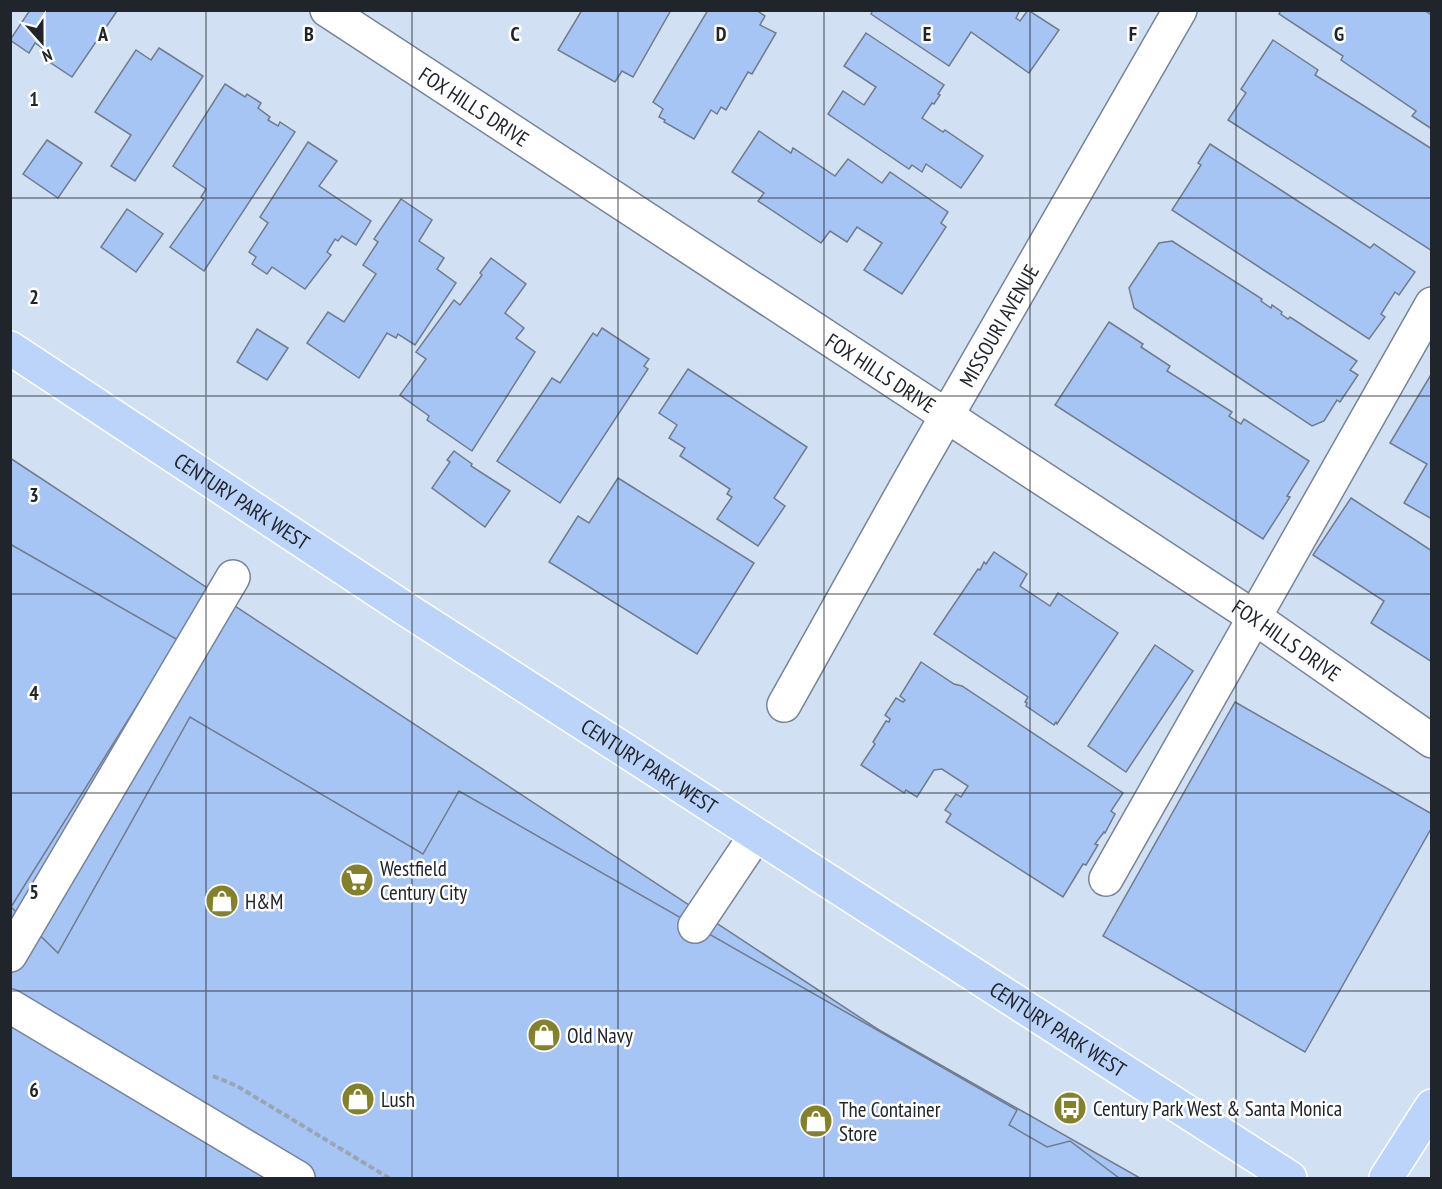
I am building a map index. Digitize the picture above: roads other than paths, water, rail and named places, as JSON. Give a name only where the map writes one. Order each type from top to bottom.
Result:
[{"type":"main road","name":"CENTURY PARK WEST","points":[[10,348],[414,615],[1290,1179]]},
{"type":"main road","points":[[1386,1179],[1431,1107]]},
{"type":"street","name":"MISSOURI AVENUE","points":[[784,705],[1180,10]]},
{"type":"street","name":"FOX HILLS DRIVE","points":[[345,16],[1254,617],[1431,741]]},
{"type":"street","points":[[1106,879],[1431,304]]},
{"type":"street","points":[[10,955],[233,577]]},
{"type":"street","points":[[695,926],[756,835]]},
{"type":"street","points":[[10,1006],[298,1179]]},
{"type":"place","name":"Westfield Century City","points":[[357,880]]},
{"type":"place","name":"H&M","points":[[222,901]]},
{"type":"place","name":"Old Navy","points":[[544,1035]]},
{"type":"place","name":"Lush","points":[[358,1099]]},
{"type":"place","name":"Century Park West & Santa Monica","points":[[1070,1108]]},
{"type":"place","name":"The Container Store","points":[[816,1121]]}]
